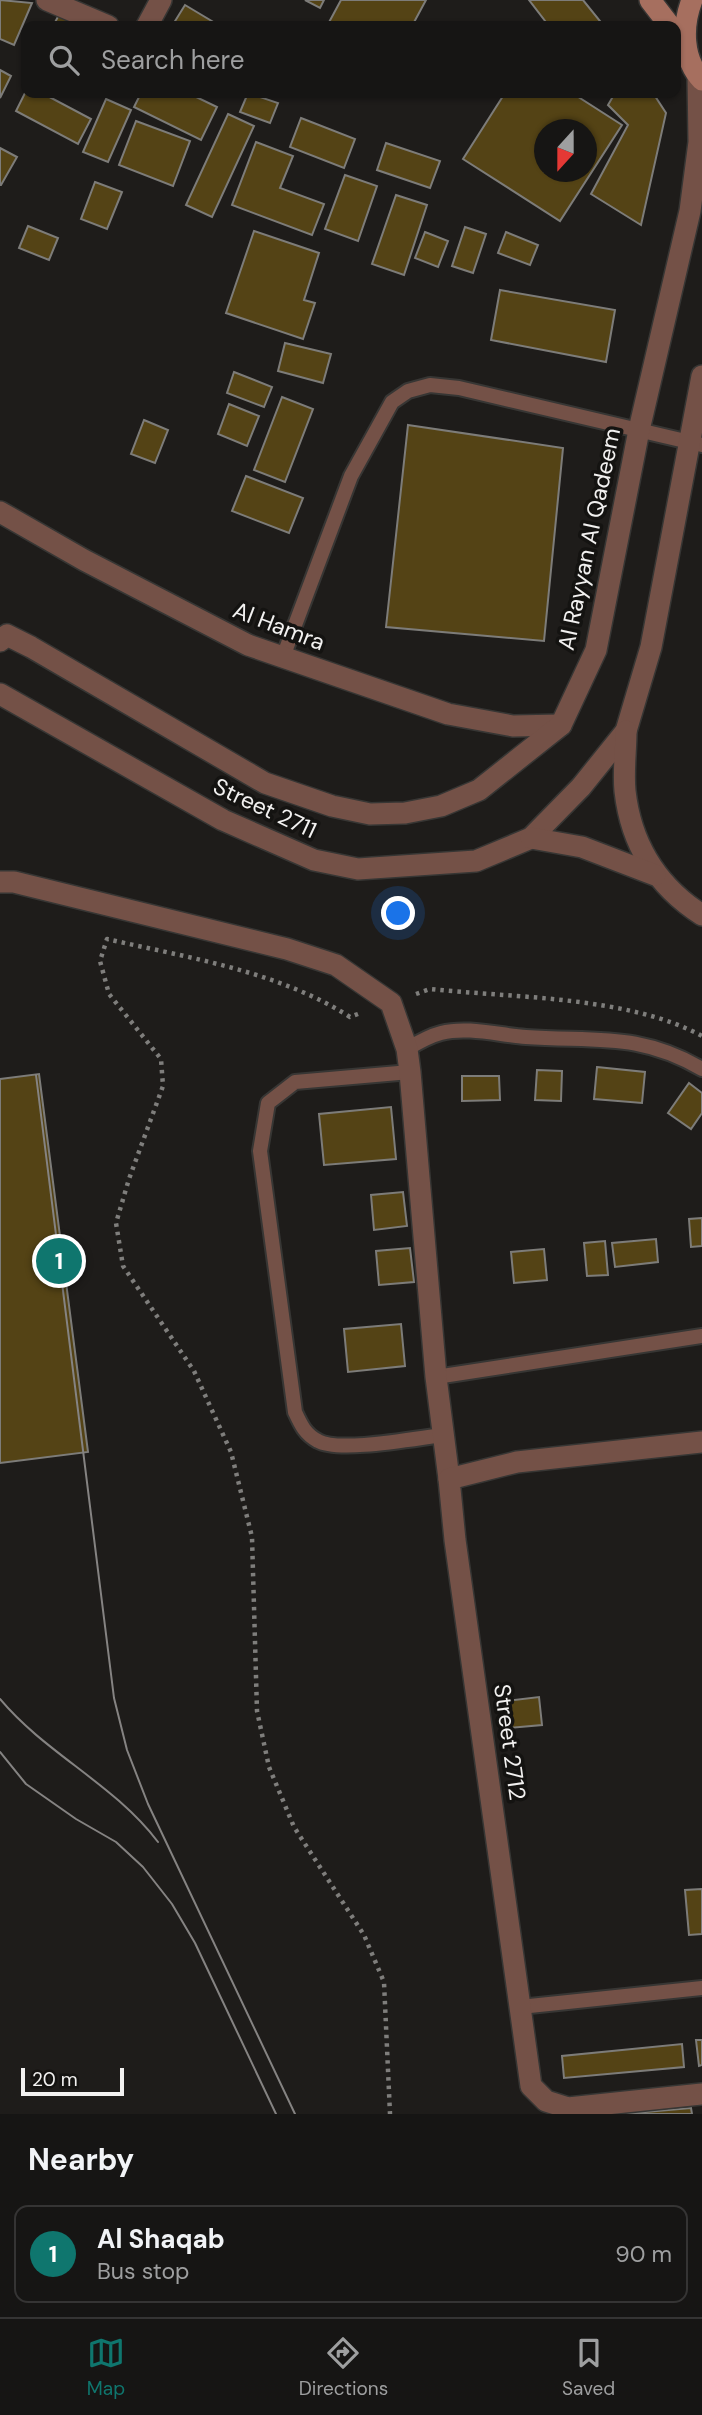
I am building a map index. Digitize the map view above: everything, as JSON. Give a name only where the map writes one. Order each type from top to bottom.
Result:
[{"type":"street","points":[[47,0],[96,21]]},
{"type":"street","points":[[150,21],[161,0]]},
{"type":"street","points":[[650,0],[666,21]]},
{"type":"street","points":[[692,0],[685,17],[681,40],[700,78]]},
{"type":"street","name":"Al Rayyan Al Qadeem","points":[[2,636],[265,783],[332,806],[370,814],[405,813],[441,806],[479,790],[561,726],[596,650],[639,430],[690,211],[699,142],[700,78]]},
{"type":"street","points":[[655,876],[636,835],[625,790],[626,731],[650,647],[695,443],[702,376]]},
{"type":"street","name":"Al Hamra","points":[[0,512],[212,628],[283,657],[448,714],[513,726],[561,726]]},
{"type":"street","name":"Street 2711","points":[[0,694],[223,820],[314,860],[358,869],[476,861],[531,838]]},
{"type":"street","points":[[531,838],[581,787],[626,731]]},
{"type":"street","points":[[531,838],[582,847],[655,876],[702,915]]},
{"type":"street","name":"Street 2712","points":[[5,879],[287,948],[336,965],[391,1003],[407,1049],[410,1072],[436,1377],[455,1540],[531,2086],[555,2106],[568,2108],[702,2094]]},
{"type":"street","points":[[449,1479],[517,1462],[702,1442]]},
{"type":"lane","points":[[283,657],[351,476],[392,402],[408,391],[430,385],[459,388],[695,443]]},
{"type":"lane","points":[[407,1049],[440,1033],[454,1031],[529,1037],[597,1038],[653,1046],[702,1069]]},
{"type":"lane","points":[[410,1072],[295,1083],[275,1095],[268,1103],[260,1151],[295,1412],[303,1431],[320,1443],[356,1445],[443,1435]]},
{"type":"lane","points":[[436,1377],[702,1336]]},
{"type":"lane","points":[[520,2007],[702,1988]]},
{"type":"building","points":[[0,0],[32,3],[24,21],[21,21],[21,29],[14,45],[0,39]]},
{"type":"building","points":[[305,0],[324,0],[320,8]]},
{"type":"building","points":[[341,0],[426,0],[415,21],[330,21]]},
{"type":"building","points":[[529,0],[583,0],[600,21],[545,21]]},
{"type":"building","points":[[185,5],[212,21],[175,21]]},
{"type":"building","points":[[61,11],[80,21],[56,21]]},
{"type":"building","points":[[0,70],[11,76],[0,98]]},
{"type":"building","points":[[22,98],[51,98],[91,119],[78,144],[16,111]]},
{"type":"building","points":[[138,98],[198,98],[217,107],[201,140],[134,107]]},
{"type":"building","points":[[246,98],[263,98],[278,103],[270,123],[240,112]]},
{"type":"building","points":[[502,98],[580,98],[622,125],[597,164],[597,119],[534,119],[534,182],[585,182],[560,221],[463,159]]},
{"type":"building","points":[[612,98],[656,98],[666,113],[641,225],[591,194],[628,125],[608,105]]},
{"type":"building","points":[[106,99],[131,110],[108,162],[83,152]]},
{"type":"building","points":[[228,114],[254,126],[212,217],[186,205]]},
{"type":"building","points":[[301,118],[355,139],[344,168],[290,147]]},
{"type":"building","points":[[136,121],[190,141],[173,186],[119,165]]},
{"type":"building","points":[[256,142],[293,156],[280,188],[324,204],[312,235],[232,205]]},
{"type":"building","points":[[386,143],[440,161],[430,188],[377,170]]},
{"type":"building","points":[[0,148],[17,157],[1,185],[0,185]]},
{"type":"building","points":[[345,175],[377,186],[358,241],[325,229]]},
{"type":"building","points":[[95,182],[122,192],[107,229],[81,219]]},
{"type":"building","points":[[396,195],[427,205],[404,275],[372,264]]},
{"type":"building","points":[[28,226],[58,238],[49,260],[19,248]]},
{"type":"building","points":[[465,227],[486,234],[473,273],[452,266]]},
{"type":"building","points":[[254,231],[319,253],[304,300],[315,303],[303,339],[226,313]]},
{"type":"building","points":[[425,232],[448,241],[438,267],[415,258]]},
{"type":"building","points":[[506,232],[538,245],[530,265],[498,253]]},
{"type":"building","points":[[500,290],[615,310],[606,362],[491,340]]},
{"type":"building","points":[[285,343],[331,354],[323,383],[278,371]]},
{"type":"building","points":[[234,372],[272,387],[264,407],[227,393]]},
{"type":"building","points":[[282,397],[313,409],[285,482],[254,470]]},
{"type":"building","points":[[229,404],[259,416],[247,446],[218,434]]},
{"type":"building","points":[[144,420],[168,430],[155,463],[131,454]]},
{"type":"building","points":[[408,425],[563,448],[544,641],[386,627]]},
{"type":"building","points":[[246,476],[303,498],[289,533],[232,511]]},
{"type":"building","points":[[597,1067],[645,1072],[642,1103],[594,1099]]},
{"type":"building","points":[[537,1070],[562,1071],[561,1101],[535,1100]]},
{"type":"building","points":[[39,1074],[88,1452],[0,1463],[0,1079]]},
{"type":"building","points":[[462,1076],[499,1076],[500,1100],[462,1101]]},
{"type":"building","points":[[689,1083],[702,1093],[702,1113],[691,1129],[668,1113]]},
{"type":"building","points":[[391,1107],[396,1159],[324,1165],[319,1114]]},
{"type":"building","points":[[403,1192],[407,1226],[374,1230],[371,1195]]},
{"type":"building","points":[[702,1218],[702,1246],[691,1247],[689,1219]]},
{"type":"building","points":[[656,1239],[658,1262],[615,1267],[612,1243]]},
{"type":"building","points":[[605,1241],[608,1275],[587,1276],[584,1243]]},
{"type":"building","points":[[410,1248],[414,1282],[379,1285],[376,1251]]},
{"type":"building","points":[[544,1249],[547,1280],[514,1283],[511,1252]]},
{"type":"building","points":[[401,1324],[405,1366],[348,1372],[344,1329]]},
{"type":"building","points":[[539,1697],[542,1725],[509,1728],[506,1701]]},
{"type":"building","points":[[702,1889],[702,1934],[689,1935],[685,1890]]},
{"type":"building","points":[[696,2040],[702,2040],[702,2065],[699,2066]]},
{"type":"building","points":[[682,2044],[684,2067],[564,2078],[562,2056]]},
{"type":"building","points":[[691,2108],[692,2114],[623,2114]]},
{"type":"tram line","points":[[36,1075],[114,1698],[127,1750],[148,1804],[295,2114]]},
{"type":"tram line","points":[[0,1699],[18,1719],[121,1803],[158,1842]]},
{"type":"tram line","points":[[0,1752],[26,1784],[76,1819],[116,1842],[143,1867],[172,1904],[195,1943],[276,2114]]},
{"type":"place","name":"Al Shaqab","points":[[59,1261]]}]
